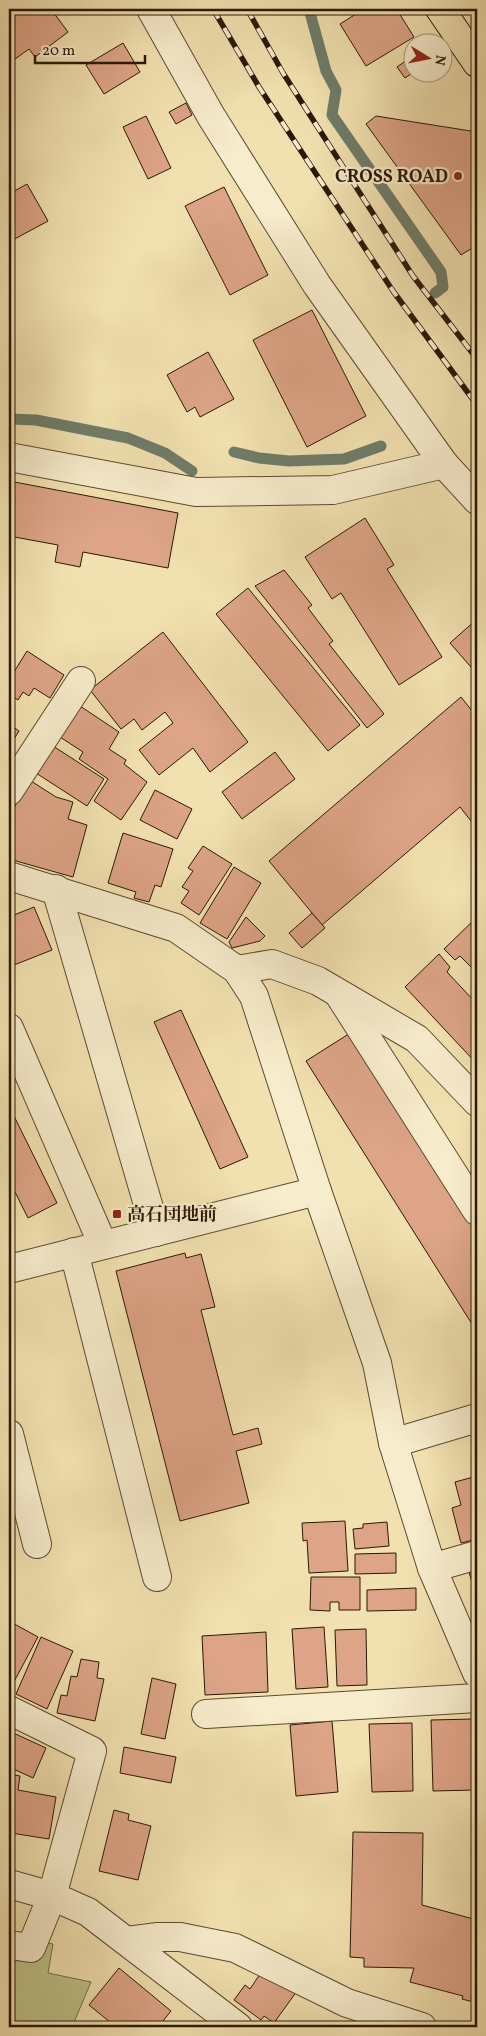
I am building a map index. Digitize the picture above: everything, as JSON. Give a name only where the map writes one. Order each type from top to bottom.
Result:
[{"type":"main road","points":[[440,9],[477,63]]},
{"type":"street","points":[[151,9],[211,116],[317,285],[444,464],[477,500]]},
{"type":"street","points":[[9,457],[196,492],[333,490],[444,464]]},
{"type":"street","points":[[9,791],[81,681]]},
{"type":"street","points":[[9,876],[56,889],[176,928],[237,970],[254,996],[317,1191],[377,1363],[393,1443],[432,1568],[475,1662]]},
{"type":"street","points":[[56,889],[156,1232]]},
{"type":"street","points":[[237,970],[272,964],[318,981],[417,1039],[477,1102]]},
{"type":"street","points":[[338,992],[477,1211]]},
{"type":"street","points":[[9,1028],[103,1245]]},
{"type":"street","points":[[9,1269],[317,1191]]},
{"type":"street","points":[[74,1252],[157,1577]]},
{"type":"street","points":[[393,1443],[477,1418]]},
{"type":"street","points":[[9,1434],[37,1544]]},
{"type":"street","points":[[432,1568],[477,1555]]},
{"type":"street","points":[[206,1714],[477,1698]]},
{"type":"street","points":[[9,1710],[92,1751],[52,1896],[31,1948],[9,1944]]},
{"type":"street","points":[[9,1884],[52,1896],[88,1912],[238,2027]]},
{"type":"street","points":[[127,1941],[158,1937],[180,1937],[235,1948],[347,2002],[422,2027]]},
{"type":"green space","points":[[9,1935],[53,1944],[48,1973],[91,1982],[72,2027],[9,2027]]},
{"type":"building","points":[[9,9],[51,9],[68,32],[35,57],[29,49],[11,62],[9,59]]},
{"type":"building","points":[[364,9],[404,9],[399,13],[411,32],[404,32],[404,43],[366,66],[340,24]]},
{"type":"building","points":[[123,43],[140,72],[104,94],[86,65]]},
{"type":"building","points":[[404,62],[404,77],[397,67]]},
{"type":"building","points":[[186,103],[192,115],[176,124],[169,112]]},
{"type":"building","points":[[146,116],[171,168],[148,179],[123,127]]},
{"type":"building","points":[[376,116],[477,132],[477,245],[461,255],[366,124]]},
{"type":"building","points":[[27,184],[48,221],[9,242],[9,194]]},
{"type":"building","points":[[224,187],[268,275],[230,295],[185,206]]},
{"type":"building","points":[[312,310],[366,416],[307,447],[253,340]]},
{"type":"building","points":[[208,352],[234,399],[200,417],[195,407],[187,412],[167,375]]},
{"type":"building","points":[[9,481],[178,513],[168,568],[83,552],[80,567],[55,562],[58,545],[9,536]]},
{"type":"building","points":[[365,518],[394,565],[387,569],[442,657],[399,685],[341,593],[332,599],[305,557]]},
{"type":"building","points":[[284,570],[312,605],[308,608],[333,641],[329,644],[384,714],[367,728],[255,586]]},
{"type":"building","points":[[248,588],[360,725],[328,751],[216,614]]},
{"type":"building","points":[[477,619],[477,674],[450,643]]},
{"type":"building","points":[[163,632],[248,742],[210,772],[193,748],[159,775],[139,750],[173,723],[165,712],[142,730],[134,719],[121,729],[90,690]]},
{"type":"building","points":[[27,651],[64,675],[50,698],[34,688],[29,696],[23,692],[18,700],[9,694],[9,680]]},
{"type":"building","points":[[461,697],[477,717],[477,816],[471,821],[460,807],[322,925],[269,861]]},
{"type":"building","points":[[80,706],[119,732],[109,749],[126,760],[124,764],[147,782],[121,820],[94,801],[108,779],[79,759],[83,752],[60,737]]},
{"type":"building","points":[[9,724],[19,731],[9,747]]},
{"type":"building","points":[[53,746],[104,779],[87,806],[36,773]]},
{"type":"building","points":[[275,752],[295,779],[242,819],[222,792]]},
{"type":"building","points":[[31,781],[56,797],[73,802],[68,819],[87,825],[73,877],[9,859],[9,815]]},
{"type":"building","points":[[155,790],[192,809],[177,839],[140,820]]},
{"type":"building","points":[[123,833],[173,849],[161,887],[155,885],[149,902],[134,898],[136,892],[108,883]]},
{"type":"building","points":[[203,846],[232,864],[199,915],[181,903],[189,891],[182,887],[193,871],[188,868]]},
{"type":"building","points":[[234,867],[261,883],[227,939],[200,923]]},
{"type":"building","points":[[34,907],[52,950],[9,967],[9,917]]},
{"type":"building","points":[[312,913],[325,928],[302,948],[289,933]]},
{"type":"building","points":[[246,917],[265,936],[260,941],[232,948],[229,942]]},
{"type":"building","points":[[476,918],[477,973],[460,956],[455,960],[444,949]]},
{"type":"building","points":[[439,954],[450,967],[447,972],[477,1004],[477,1064],[405,987]]},
{"type":"building","points":[[181,1010],[248,1157],[220,1169],[154,1022]]},
{"type":"building","points":[[355,1030],[477,1225],[477,1332],[306,1061]]},
{"type":"building","points":[[9,1106],[57,1203],[28,1218],[9,1180]]},
{"type":"building","points":[[185,1253],[186,1258],[201,1254],[215,1307],[201,1310],[233,1435],[258,1428],[262,1444],[236,1451],[249,1503],[180,1521],[116,1271]]},
{"type":"building","points":[[477,1476],[477,1539],[461,1543],[452,1508],[461,1505],[455,1482]]},
{"type":"building","points":[[345,1521],[348,1571],[309,1573],[307,1540],[303,1541],[302,1523]]},
{"type":"building","points":[[387,1522],[389,1546],[355,1549],[353,1529],[363,1528],[363,1524]]},
{"type":"building","points":[[396,1553],[396,1573],[355,1574],[355,1554]]},
{"type":"building","points":[[477,1570],[477,1599],[469,1572]]},
{"type":"building","points":[[311,1577],[360,1577],[360,1610],[339,1610],[339,1602],[330,1602],[330,1611],[310,1610]]},
{"type":"building","points":[[416,1588],[416,1610],[367,1611],[367,1590]]},
{"type":"building","points":[[9,1621],[38,1637],[10,1689],[9,1689]]},
{"type":"building","points":[[324,1627],[328,1687],[296,1689],[292,1629]]},
{"type":"building","points":[[366,1629],[367,1685],[337,1686],[335,1630]]},
{"type":"building","points":[[266,1632],[268,1692],[205,1695],[202,1636]]},
{"type":"building","points":[[41,1637],[73,1651],[47,1709],[16,1694]]},
{"type":"building","points":[[81,1659],[99,1662],[97,1678],[104,1679],[95,1721],[57,1713],[61,1695],[67,1696],[71,1676],[77,1677]]},
{"type":"building","points":[[152,1678],[176,1684],[165,1739],[141,1734]]},
{"type":"building","points":[[474,1719],[476,1790],[433,1791],[431,1720]]},
{"type":"building","points":[[332,1721],[338,1792],[296,1796],[290,1725]]},
{"type":"building","points":[[412,1723],[413,1791],[372,1792],[369,1724]]},
{"type":"building","points":[[9,1731],[46,1748],[33,1778],[9,1767]]},
{"type":"building","points":[[124,1747],[176,1757],[171,1783],[120,1773]]},
{"type":"building","points":[[9,1774],[20,1776],[18,1790],[56,1797],[49,1839],[11,1833],[9,1844]]},
{"type":"building","points":[[114,1810],[129,1814],[128,1820],[151,1826],[138,1880],[99,1871]]},
{"type":"building","points":[[353,1832],[423,1833],[422,1905],[477,1920],[477,2003],[462,1999],[463,1996],[410,1982],[414,1968],[364,1967],[364,1958],[350,1957]]},
{"type":"building","points":[[119,1968],[171,2011],[158,2027],[116,2027],[89,2005]]},
{"type":"building","points":[[262,1971],[297,1991],[274,2023],[264,2016],[261,2020],[234,2000],[245,1985],[250,1989]]},
{"type":"waterway","points":[[309,9],[326,71],[336,90],[332,115],[441,272],[443,287],[435,293]]},
{"type":"waterway","points":[[9,419],[36,420],[128,438],[165,453],[192,471]]},
{"type":"waterway","points":[[234,452],[259,458],[289,461],[344,459],[381,446]]},
{"type":"railway","points":[[213,9],[259,87],[393,291],[477,405]]},
{"type":"railway","points":[[247,9],[283,73],[413,276],[477,359]]},
{"type":"place","name":"CROSS ROAD","points":[[458,176]]},
{"type":"place","name":"高石団地前","points":[[117,1214]]}]
